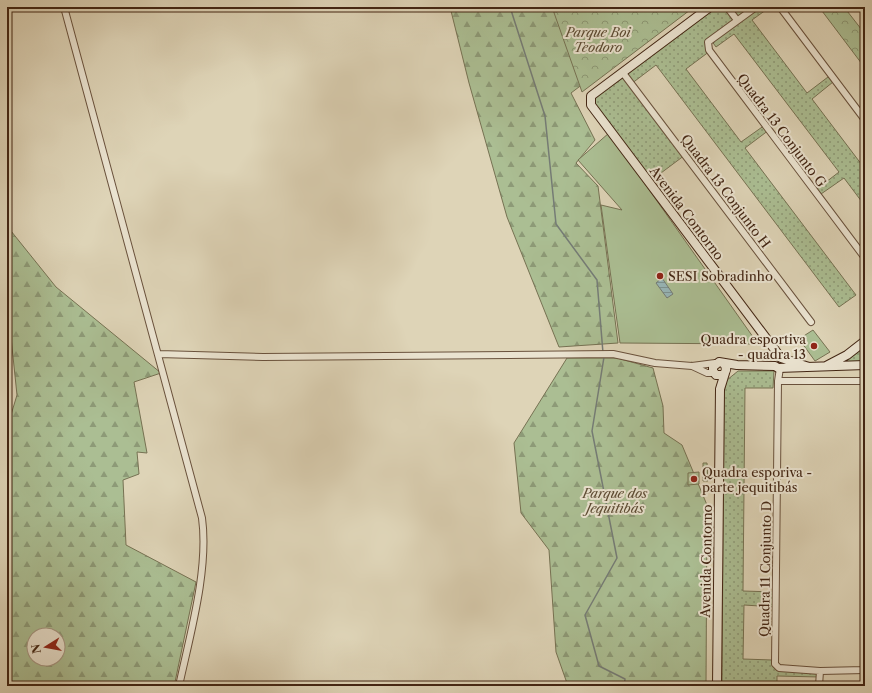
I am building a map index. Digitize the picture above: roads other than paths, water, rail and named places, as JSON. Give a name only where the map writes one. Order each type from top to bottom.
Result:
[{"type":"main road","points":[[623,73],[710,7]]},
{"type":"main road","name":"Avenida Contorno","points":[[623,73],[591,96],[591,105],[770,342],[779,363]]},
{"type":"main road","points":[[823,368],[847,355],[865,341]]},
{"type":"main road","points":[[847,355],[847,363],[851,367]]},
{"type":"main road","points":[[714,374],[721,376],[720,367],[737,365],[750,366],[779,363],[823,368],[865,365]]},
{"type":"main road","name":"Avenida Contorno","points":[[717,686],[720,367]]},
{"type":"main road","name":"Avenida Contorno","points":[[714,374],[720,389]]},
{"type":"street","points":[[64,7],[159,354],[197,497],[205,537],[196,609],[179,686]]},
{"type":"street","points":[[727,7],[737,20],[756,7]]},
{"type":"street","points":[[780,7],[865,120]]},
{"type":"street","name":"Quadra 13 Conjunto G","points":[[737,20],[708,42],[709,50],[865,258]]},
{"type":"street","name":"Quadra 13 Conjunto H","points":[[623,73],[812,322]]},
{"type":"street","points":[[159,354],[263,357],[613,354],[655,363],[720,367]]},
{"type":"street","name":"Quadra 11 Conjunto D","points":[[779,363],[774,662],[779,668],[820,671]]},
{"type":"street","points":[[692,366],[707,373],[714,374]]},
{"type":"street","points":[[778,381],[865,381]]},
{"type":"street","points":[[819,686],[820,671],[865,670],[865,609]]},
{"type":"water","points":[[662,278],[673,294],[667,298],[656,283]]},
{"type":"waterway","points":[[510,7],[545,116],[556,224],[597,280],[603,353]]},
{"type":"waterway","points":[[604,357],[592,431],[617,558],[585,615],[599,666],[625,679],[624,686]]},
{"type":"place","name":"SESI Sobradinho","points":[[660,276]]},
{"type":"place","name":"Quadra esportiva - quadra 13","points":[[814,346]]},
{"type":"place","name":"Quadra esporiva - parte jequitibás","points":[[694,479]]},
{"type":"park label","name":"Parque Boi Teodoro","points":[[598,40]]},
{"type":"park label","name":"Parque dos Jequitibás","points":[[615,500]]}]
